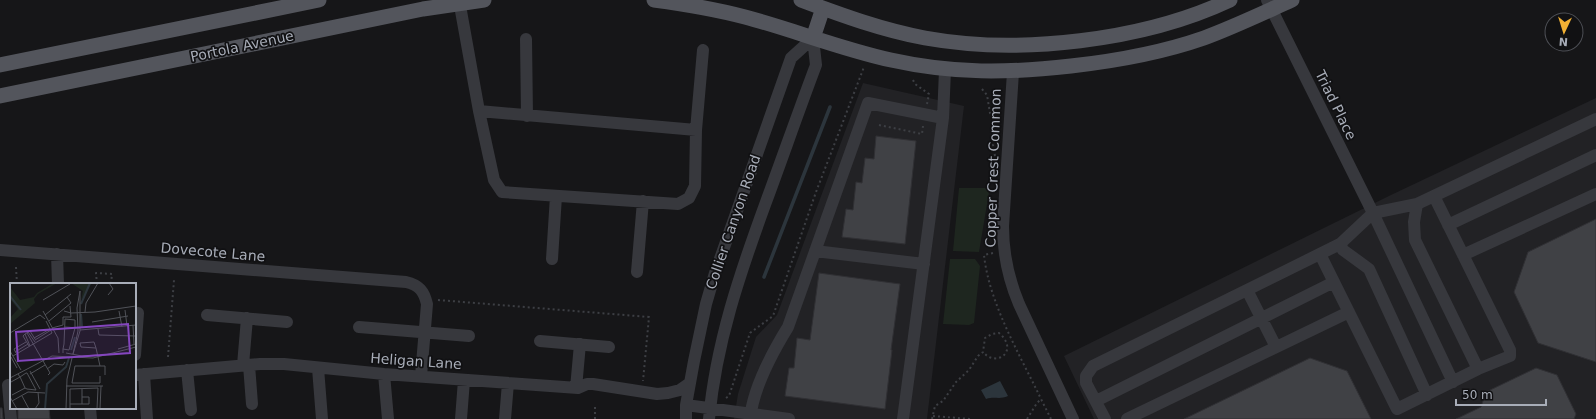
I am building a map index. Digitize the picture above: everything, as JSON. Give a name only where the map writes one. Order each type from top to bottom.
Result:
[{"type":"main road","name":"Portola Avenue","points":[[0,65],[319,0]]},
{"type":"main road","name":"Portola Avenue","points":[[0,96],[422,8],[460,1],[484,0]]},
{"type":"main road","points":[[654,0],[738,15],[868,55],[945,70],[980,72],[1013,72],[1108,62],[1166,49],[1203,38],[1269,5],[1292,0]]},
{"type":"main road","points":[[801,0],[824,4],[851,18],[924,38],[981,45],[1013,45],[1073,41],[1136,31],[1160,26],[1230,0]]},
{"type":"main road","name":"Collier Canyon Road","points":[[813,38],[824,4]]},
{"type":"street","points":[[460,1],[479,112],[494,180],[502,192],[678,204],[689,198],[695,186],[696,130],[703,50]]},
{"type":"street","name":"Triad Place","points":[[1269,5],[1373,213],[1453,382]]},
{"type":"street","name":"Collier Canyon Road","points":[[686,419],[686,404],[706,304],[727,236],[792,58],[813,38]]},
{"type":"street","name":"Collier Canyon Road","points":[[709,414],[722,339],[738,281],[816,65],[813,38]]},
{"type":"street","points":[[526,39],[527,116]]},
{"type":"street","points":[[903,419],[942,118],[945,70]]},
{"type":"street","name":"Copper Crest Common","points":[[1013,72],[1003,226],[1003,246],[1006,265],[1011,285],[1019,304],[1073,419]]},
{"type":"street","points":[[750,417],[759,384],[776,346],[788,327],[868,103],[942,118]]},
{"type":"street","points":[[479,112],[696,130]]},
{"type":"street","points":[[1105,419],[1086,383],[1086,376],[1092,366],[1340,244],[1373,213],[1417,204],[1596,119]]},
{"type":"street","points":[[1448,226],[1596,155]]},
{"type":"street","points":[[1463,255],[1596,194]]},
{"type":"street","points":[[552,259],[556,196]]},
{"type":"street","points":[[1320,254],[1397,409],[1427,396],[1478,369],[1510,356],[1510,350],[1434,196]]},
{"type":"street","points":[[637,272],[643,202]]},
{"type":"street","points":[[1417,204],[1414,222],[1415,240],[1478,369]]},
{"type":"street","points":[[1340,244],[1343,250],[1369,269],[1427,396]]},
{"type":"street","name":"Dovecote Lane","points":[[0,250],[406,282],[415,284],[424,294]]},
{"type":"street","points":[[815,251],[924,264]]},
{"type":"street","points":[[57,254],[58,283]]},
{"type":"street","points":[[1096,401],[1334,282]]},
{"type":"street","points":[[1247,290],[1276,347]]},
{"type":"street","points":[[421,376],[425,332],[424,294]]},
{"type":"street","points":[[1127,419],[1349,312]]},
{"type":"street","points":[[136,342],[138,313]]},
{"type":"street","points":[[207,315],[287,322]]},
{"type":"street","points":[[247,318],[246,365],[252,404]]},
{"type":"street","points":[[359,327],[469,336]]},
{"type":"street","points":[[540,341],[609,347]]},
{"type":"street","points":[[577,388],[580,344]]},
{"type":"street","name":"Heligan Lane","points":[[139,374],[246,365],[284,364],[384,374],[577,388],[587,384],[593,384],[657,394],[680,390],[690,383]]},
{"type":"street","points":[[318,368],[322,419]]},
{"type":"street","points":[[187,370],[191,410]]},
{"type":"street","points":[[139,374],[148,419]]},
{"type":"street","points":[[384,374],[388,419]]},
{"type":"street","points":[[461,419],[464,380]]},
{"type":"street","points":[[505,419],[508,383]]},
{"type":"street","points":[[6,385],[11,419]]},
{"type":"street","points":[[686,404],[709,414],[789,419]]},
{"type":"street","points":[[90,409],[91,419]]},
{"type":"path","points":[[709,414],[729,396],[750,333],[773,316],[816,192],[868,55]]},
{"type":"path","points":[[16,267],[17,283]]},
{"type":"path","points":[[97,283],[96,273],[112,274],[111,283]]},
{"type":"path","points":[[168,357],[174,280]]},
{"type":"path","points":[[424,294],[649,317],[643,382]]},
{"type":"path","points":[[932,419],[936,406],[943,401],[956,382],[969,370],[978,356],[983,352],[985,338],[992,334],[999,333],[1007,341],[1008,348],[1004,355],[999,358],[991,358],[986,356],[983,352]]},
{"type":"path","points":[[1007,341],[1012,339]]},
{"type":"path","points":[[1027,419],[1037,403],[1042,399],[1051,419]]},
{"type":"path","points":[[594,419],[596,405]]},
{"type":"path","points":[[933,416],[970,419]]},
{"type":"shaded area","points":[[863,83],[964,106],[927,419],[734,419],[738,394],[756,337],[777,315]]},
{"type":"shaded area","points":[[1596,98],[1596,419],[1094,419],[1064,356],[1391,195]]},
{"type":"shaded area","points":[[959,188],[985,188],[989,192],[979,252],[953,251]]},
{"type":"shaded area","points":[[950,259],[975,259],[980,266],[974,323],[969,325],[943,324]]},
{"type":"shaded area","points":[[1000,381],[1008,396],[986,399],[981,390]]},
{"type":"building","points":[[876,136],[916,141],[905,244],[842,237],[846,209],[853,210],[856,182],[862,183],[865,158],[874,159]]},
{"type":"building","points":[[1596,219],[1596,362],[1538,343],[1514,292],[1528,252]]},
{"type":"building","points":[[819,273],[900,284],[885,409],[785,396],[789,368],[794,368],[797,338],[810,340]]},
{"type":"building","points":[[1310,358],[1347,371],[1371,419],[1184,419]]},
{"type":"building","points":[[1536,368],[1557,375],[1576,414],[1574,419],[1456,419],[1481,407],[1486,392]]},
{"type":"building","points":[[0,408],[2,408],[3,419],[0,419]]},
{"type":"building","points":[[18,409],[49,409],[50,419],[18,419]]},
{"type":"waterway","points":[[764,277],[830,107]]}]
